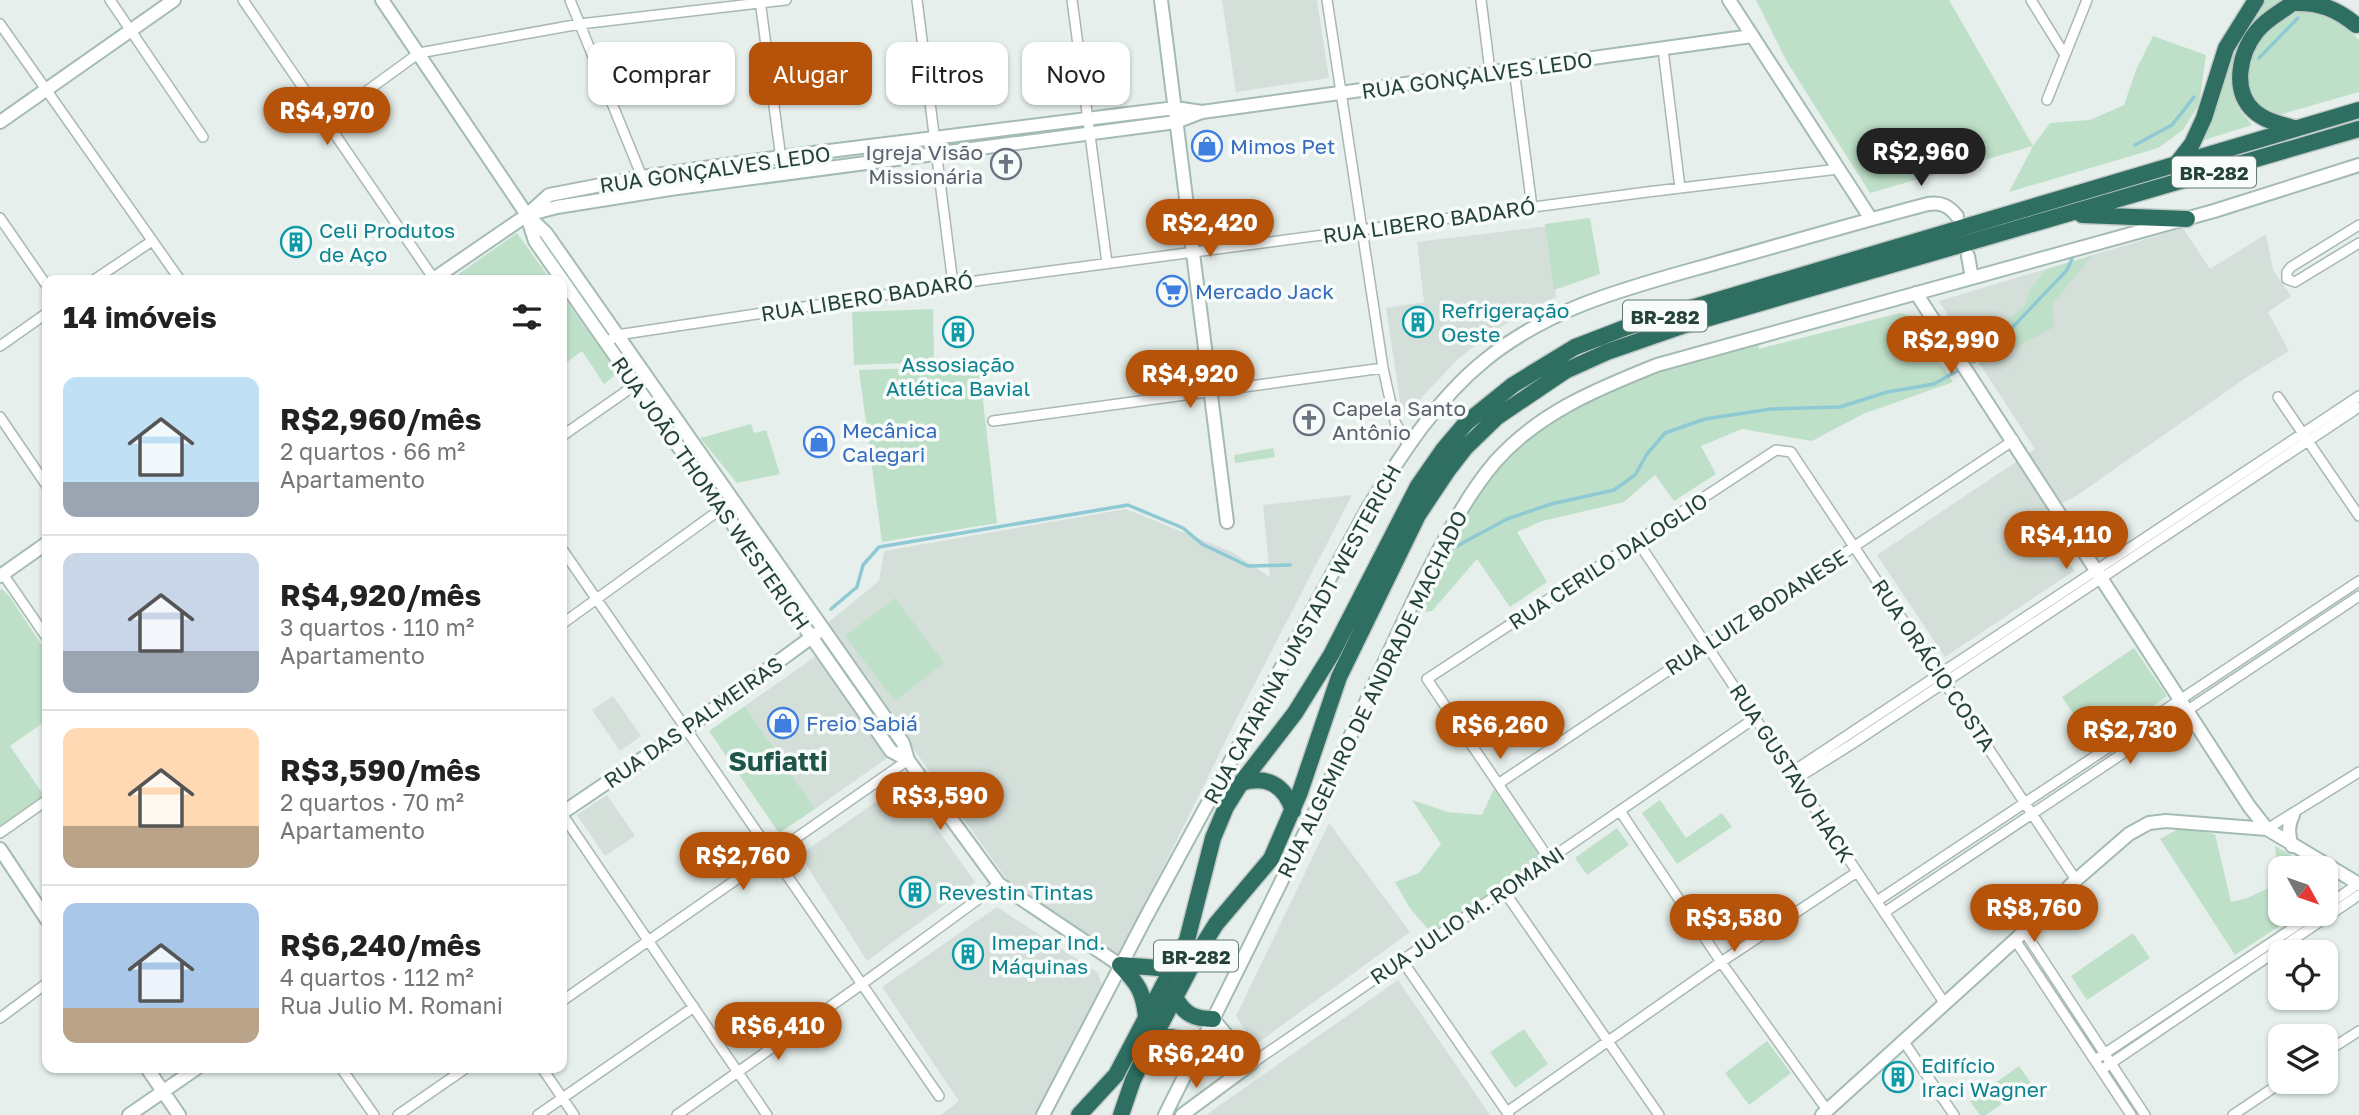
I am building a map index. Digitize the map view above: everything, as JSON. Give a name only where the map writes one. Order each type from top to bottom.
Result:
[{"type":"highway","points":[[2178,162],[2192,144],[2204,118],[2226,48],[2256,0]]},
{"type":"highway","points":[[2296,129],[2269,121],[2253,110],[2243,95],[2239,81],[2243,60],[2256,32],[2271,17],[2295,1],[2334,9],[2358,27]]},
{"type":"highway","name":"BR-282","points":[[1079,1115],[1116,1076],[1187,940],[1213,838],[1226,807],[1311,688],[1331,655],[1418,486],[1466,423],[1534,371],[1576,347],[1627,327],[2359,110]]},
{"type":"highway","name":"BR-282","points":[[1121,1115],[1133,1080],[1153,1039],[1216,924],[1271,859],[1293,811],[1339,677],[1418,515],[1465,448],[1497,417],[1564,371],[1633,342],[2359,129]]},
{"type":"highway","points":[[2069,215],[2187,219]]},
{"type":"highway","points":[[1241,783],[1254,779],[1268,781],[1280,787],[1289,798],[1293,811]]},
{"type":"highway","points":[[1120,965],[1160,968],[1176,961]]},
{"type":"highway","points":[[1120,965],[1136,982],[1143,995],[1146,1016]]},
{"type":"highway","points":[[1175,997],[1180,1007],[1189,1015],[1200,1019],[1213,1019]]},
{"type":"highway","points":[[1153,1039],[1164,1035],[1176,1037],[1198,1049]]},
{"type":"street","points":[[110,0],[203,136]]},
{"type":"street","points":[[0,122],[174,0]]},
{"type":"street","points":[[243,0],[430,275]]},
{"type":"street","name":"RUA JOÃO THOMAS WESTERICH","points":[[382,0],[527,215],[546,233],[570,279],[641,380],[684,429],[903,743],[908,760],[999,884],[1120,965]]},
{"type":"street","points":[[570,0],[642,177],[644,193]]},
{"type":"street","points":[[327,120],[419,53],[580,24],[786,0]]},
{"type":"street","points":[[917,0],[953,284]]},
{"type":"street","points":[[1072,0],[1107,263]]},
{"type":"street","points":[[1161,0],[1227,522]]},
{"type":"street","points":[[1327,0],[1383,368],[1395,422],[1408,444]]},
{"type":"street","points":[[1482,0],[1489,71]]},
{"type":"street","points":[[1729,0],[1871,219]]},
{"type":"street","points":[[2031,0],[2065,55]]},
{"type":"street","points":[[2047,100],[2087,0]]},
{"type":"street","points":[[2337,0],[2358,27]]},
{"type":"street","points":[[760,2],[783,174]]},
{"type":"street","points":[[0,24],[176,275]]},
{"type":"street","name":"RUA GONÇALVES LEDO","points":[[527,215],[557,207],[644,193],[1090,135],[1177,122],[1202,112],[1752,36]]},
{"type":"street","points":[[1663,49],[1680,188]]},
{"type":"street","points":[[1514,69],[1532,207]]},
{"type":"street","name":"RUA GONÇALVES LEDO","points":[[439,275],[527,215],[549,195],[642,177],[859,147],[1175,108],[1202,112]]},
{"type":"street","points":[[1013,128],[1015,145]]},
{"type":"street","points":[[859,147],[862,164]]},
{"type":"street","name":"RUA ALGEMIRO DE ANDRADE MACHADO","points":[[1165,1115],[1332,776],[1409,608],[1454,520],[1477,484],[1527,431],[1562,407],[1602,386],[1657,365],[2187,219],[2359,165]]},
{"type":"street","points":[[706,168],[708,184]]},
{"type":"street","name":"RUA LIBERO BADARÓ","points":[[612,339],[953,284],[1838,169]]},
{"type":"street","name":"RUA CATARINA UMSTADT WESTERICH","points":[[1044,1115],[1120,965],[1369,506],[1408,444],[1449,395],[1482,362],[1511,340],[1553,317],[1620,290],[1937,203],[1947,206],[1957,216]]},
{"type":"street","points":[[0,218],[42,279]]},
{"type":"street","points":[[2359,225],[2291,267],[2287,272],[2287,279],[2295,282],[2359,243]]},
{"type":"street","points":[[101,275],[152,241]]},
{"type":"street","points":[[2325,246],[2334,259]]},
{"type":"street","points":[[1968,256],[1972,278]]},
{"type":"street","points":[[1916,293],[2014,440],[2249,806],[2267,829],[2359,887]]},
{"type":"street","points":[[0,346],[42,317]]},
{"type":"street","points":[[992,421],[1383,368]]},
{"type":"street","points":[[567,432],[641,380]]},
{"type":"street","name":"RUA JOÃO THOMAS WESTERICH","points":[[641,380],[673,438],[811,638],[891,751],[908,760]]},
{"type":"street","points":[[2306,437],[2359,396]]},
{"type":"street","points":[[2278,397],[2359,516]]},
{"type":"street","points":[[1794,775],[1846,734],[2040,607],[2100,573],[2306,437],[2359,407]]},
{"type":"street","points":[[0,417],[42,479]]},
{"type":"street","points":[[673,438],[684,429]]},
{"type":"street","name":"RUA LUIZ BODANESE","points":[[1498,784],[2014,440]]},
{"type":"street","name":"RUA CERILO DALOGLIO","points":[[1498,784],[1427,679],[1776,450],[1791,452]]},
{"type":"street","name":"RUA ORÁCIO COSTA","points":[[1791,452],[2076,880]]},
{"type":"street","points":[[567,620],[734,500]]},
{"type":"street","name":"RUA GUSTAVO HACK","points":[[1638,542],[1945,1004]]},
{"type":"street","points":[[42,546],[1,575],[42,631]]},
{"type":"street","points":[[567,556],[939,1096]]},
{"type":"street","points":[[764,570],[777,561]]},
{"type":"street","points":[[1794,775],[1852,744],[1893,717],[2045,616],[2100,573]]},
{"type":"street","points":[[1885,912],[2131,748],[2254,652],[2359,582]]},
{"type":"street","points":[[1877,901],[2124,737],[2261,661],[2359,596]]},
{"type":"street","points":[[2335,597],[2342,607]]},
{"type":"street","points":[[2040,607],[2045,616]]},
{"type":"street","points":[[2296,623],[2303,633]]},
{"type":"street","name":"RUA DAS PALMEIRAS","points":[[567,810],[686,729],[823,629]]},
{"type":"street","points":[[1994,637],[2001,645]]},
{"type":"street","points":[[2254,652],[2261,661]]},
{"type":"street","points":[[852,695],[864,687]]},
{"type":"street","points":[[1886,708],[1893,717]]},
{"type":"street","name":"RUA JULIO M. ROMANI","points":[[1182,1115],[1401,959],[1755,718]]},
{"type":"street","points":[[1846,734],[1852,744]]},
{"type":"street","points":[[2124,737],[2131,748]]},
{"type":"street","points":[[567,998],[908,760]]},
{"type":"street","points":[[2084,764],[2091,774]]},
{"type":"street","points":[[1620,811],[1825,1113],[2129,834],[2148,823],[2166,821],[2267,829],[2359,772]]},
{"type":"street","points":[[1498,784],[1549,859]]},
{"type":"street","points":[[0,833],[42,804]]},
{"type":"street","points":[[2234,827],[2242,821],[2249,806]]},
{"type":"street","points":[[2292,846],[2288,824],[2293,815]]},
{"type":"street","points":[[567,820],[767,1115]]},
{"type":"street","points":[[1968,840],[1976,851]]},
{"type":"street","points":[[0,849],[42,912]]},
{"type":"street","points":[[1926,869],[1933,880]]},
{"type":"street","points":[[1401,959],[1508,1113],[1721,962],[1857,872]]},
{"type":"street","points":[[677,1115],[862,985],[999,884]]},
{"type":"street","points":[[2338,899],[2359,887]]},
{"type":"street","points":[[2101,1070],[2212,994],[2255,960],[2359,887]]},
{"type":"street","points":[[1504,891],[1659,1115]]},
{"type":"street","points":[[2298,930],[2302,926]]},
{"type":"street","points":[[2019,935],[2071,1003],[2145,1115]]},
{"type":"street","points":[[2019,935],[2060,1009],[2131,1115]]},
{"type":"street","points":[[2095,1060],[2206,986],[2255,960]]},
{"type":"street","points":[[2206,986],[2212,994]]},
{"type":"street","points":[[0,1017],[42,987]]},
{"type":"street","points":[[2060,1009],[2071,1003]]},
{"type":"street","points":[[538,1115],[694,1007]]},
{"type":"street","points":[[2157,1018],[2163,1027]]},
{"type":"street","points":[[1213,1019],[1251,1064]]},
{"type":"street","points":[[2338,1044],[2359,1031]]},
{"type":"street","points":[[1904,1042],[1954,1115]]},
{"type":"street","points":[[1198,1049],[1220,1058],[1251,1064]]},
{"type":"street","points":[[150,1073],[179,1115]]},
{"type":"street","points":[[129,1115],[190,1073]]},
{"type":"street","points":[[345,1073],[374,1115]]},
{"type":"street","points":[[398,1115],[459,1073]]},
{"type":"street","points":[[545,1073],[574,1115]]},
{"type":"street","points":[[2233,1115],[2268,1091]]},
{"type":"shaded area","points":[[1222,0],[1317,0],[1329,78],[1236,92]]},
{"type":"shaded area","points":[[1548,226],[1556,297],[1528,310],[1488,335],[1458,359],[1407,413],[1402,414],[1386,308],[1424,302],[1417,242]]},
{"type":"shaded area","points":[[2183,228],[2210,269],[2266,234],[2273,270],[2291,296],[2268,312],[2289,351],[2250,375],[2073,498],[2037,515],[2074,571],[1945,657],[1877,555],[2035,449],[1939,301]]},
{"type":"shaded area","points":[[1352,495],[1239,714],[1118,959],[1008,881],[825,625],[879,581],[884,551],[1126,509],[1232,552],[1270,577],[1263,505]]},
{"type":"shaded area","points":[[816,656],[887,758],[815,809],[745,706]]},
{"type":"shaded area","points":[[613,696],[641,736],[620,751],[592,710]]},
{"type":"shaded area","points":[[904,782],[975,882],[867,961],[800,855]]},
{"type":"shaded area","points":[[607,795],[635,836],[605,856],[577,815]]},
{"type":"shaded area","points":[[1329,823],[1410,932],[1255,1045],[1236,1016]]},
{"type":"shaded area","points":[[997,907],[1098,973],[1102,986],[1037,1115],[941,1115],[959,1101],[882,987]]},
{"type":"shaded area","points":[[1398,980],[1490,1115],[1206,1115]]},
{"type":"green space","points":[[1756,0],[1949,0],[2033,146],[1870,193],[1787,62]]},
{"type":"green space","points":[[2259,0],[2289,0],[2247,46],[2234,73],[2236,102],[2252,125],[2201,141],[2222,64]]},
{"type":"green space","points":[[2305,8],[2337,19],[2359,40],[2359,92],[2282,114],[2265,110],[2248,93],[2245,76],[2259,38],[2286,14]]},
{"type":"green space","points":[[2153,36],[2206,55],[2199,104],[2183,130],[2158,148],[2009,192],[2033,146],[2050,123],[2090,120],[2124,105],[2136,70]]},
{"type":"green space","points":[[1590,218],[1600,274],[1554,290],[1545,224]]},
{"type":"green space","points":[[517,233],[547,275],[457,275]]},
{"type":"green space","points":[[2092,256],[2053,303],[2054,327],[1981,366],[1963,338],[1985,321],[2007,320],[2024,307],[2030,289],[2047,269]]},
{"type":"green space","points":[[567,302],[618,373],[604,384],[582,351],[567,362]]},
{"type":"green space","points":[[933,309],[934,362],[854,365],[852,312]]},
{"type":"green space","points":[[1900,313],[1907,315],[1953,382],[1863,414],[1812,441],[1742,429],[1701,446],[1716,474],[1674,501],[1655,475],[1624,502],[1542,521],[1517,532],[1547,582],[1510,607],[1477,559],[1432,611],[1411,614],[1485,483],[1528,433],[1603,387],[1763,336],[1758,349]]},
{"type":"green space","points":[[979,366],[997,523],[882,542],[859,370]]},
{"type":"green space","points":[[751,424],[754,433],[766,430],[780,474],[737,483],[700,438]]},
{"type":"green space","points":[[1273,448],[1275,457],[1235,463],[1234,455]]},
{"type":"green space","points":[[0,590],[10,597],[42,645],[42,724],[10,746],[42,793],[42,803],[0,832]]},
{"type":"green space","points":[[895,598],[944,663],[895,701],[845,636]]},
{"type":"green space","points":[[2134,648],[2167,696],[2095,746],[2062,697]]},
{"type":"green space","points":[[745,706],[815,809],[779,833],[709,731]]},
{"type":"green space","points":[[1494,789],[1543,857],[1432,934],[1409,907],[1395,882],[1419,873],[1441,844],[1412,800],[1448,812],[1482,815]]},
{"type":"green space","points":[[1660,800],[1686,838],[1722,813],[1732,827],[1677,864],[1642,813]]},
{"type":"green space","points":[[1617,828],[1629,845],[1587,875],[1575,858]]},
{"type":"green space","points":[[2180,828],[2215,834],[2231,902],[2268,889],[2268,926],[2280,926],[2235,955],[2160,839]]},
{"type":"green space","points":[[2275,846],[2292,856],[2276,856]]},
{"type":"green space","points":[[2133,933],[2150,958],[2087,1000],[2071,976]]},
{"type":"green space","points":[[1524,1029],[1548,1064],[1515,1088],[1490,1052]]},
{"type":"green space","points":[[1767,1041],[1791,1073],[1749,1105],[1725,1073]]},
{"type":"green space","points":[[2019,1066],[2031,1083],[1986,1115],[1980,1115],[1970,1101]]},
{"type":"waterway","points":[[2259,58],[2298,18]]},
{"type":"waterway","points":[[2135,145],[2172,125],[2194,97]]},
{"type":"waterway","points":[[1973,362],[1989,352],[2067,270],[2072,259]]},
{"type":"waterway","points":[[1457,546],[1507,519],[1551,504],[1614,490],[1635,475],[1647,454],[1665,433],[1705,419],[1771,409],[1840,407],[1887,392],[1934,384],[1957,371]]},
{"type":"waterway","points":[[831,609],[857,587],[863,565],[879,547],[1128,505],[1183,528],[1202,544],[1248,566],[1290,565]]},
{"type":"place","name":"Mimos Pet","points":[[1207,146]]},
{"type":"place","name":"Igreja Visão Missionária","points":[[1006,164]]},
{"type":"place","name":"Celi Produtos de Aço","points":[[296,242]]},
{"type":"place","name":"Mercado Jack","points":[[1172,291]]},
{"type":"place","name":"Refrigeração Oeste","points":[[1418,322]]},
{"type":"place","name":"Assosiação Atlética Bavial","points":[[958,332]]},
{"type":"place","name":"Capela Santo Antônio","points":[[1309,420]]},
{"type":"place","name":"Mecânica Calegari","points":[[819,442]]},
{"type":"place","name":"Freio Sabiá","points":[[783,723]]},
{"type":"place","name":"Revestin Tintas","points":[[915,892]]},
{"type":"place","name":"Imepar Ind. Máquinas","points":[[968,954]]},
{"type":"place","name":"Edifício Iraci Wagner","points":[[1898,1077]]},
{"type":"district","name":"Sufiatti","points":[[778,760]]}]
